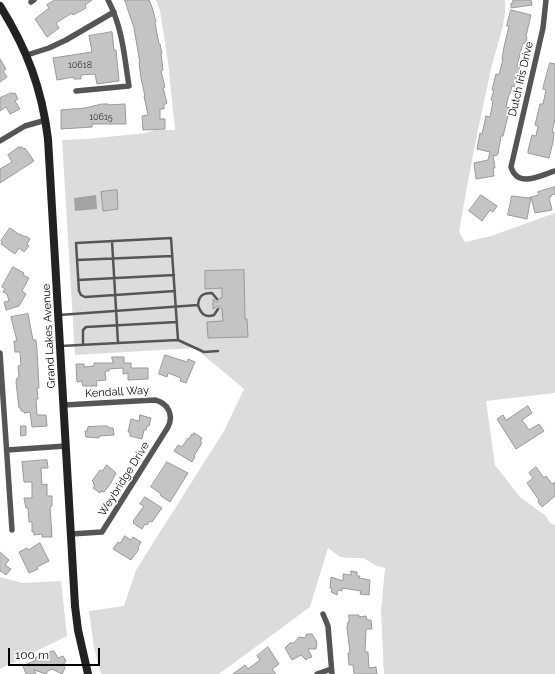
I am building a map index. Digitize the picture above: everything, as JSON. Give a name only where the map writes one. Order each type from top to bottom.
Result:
[{"type":"street","points":[[76,92],[129,86],[121,33],[108,0]]},
{"type":"street","name":"Dutch Iris Drive","points":[[546,0],[543,28],[512,162],[515,175],[524,180],[529,180],[555,171]]},
{"type":"street","name":"Grand Lakes Avenue","points":[[0,6],[27,55],[41,96],[46,120],[75,606],[78,630],[88,674]]},
{"type":"street","points":[[27,55],[49,48],[66,40],[114,12]]},
{"type":"street","points":[[1,139],[25,126],[46,120]]},
{"type":"street","points":[[0,353],[12,530]]},
{"type":"street","name":"Kendall Way","points":[[64,405],[155,400],[165,404],[168,408]]},
{"type":"street","name":"Weybridge Drive","points":[[71,534],[102,532],[168,428],[171,419],[168,408]]},
{"type":"street","points":[[7,450],[66,446]]},
{"type":"street","points":[[317,674],[331,672],[328,626],[323,614]]},
{"type":"lane","points":[[175,291],[85,297],[81,295],[79,291],[76,244],[171,238],[174,275],[177,322],[178,340]]},
{"type":"lane","points":[[112,241],[118,343]]},
{"type":"lane","points":[[77,260],[172,256]]},
{"type":"lane","points":[[78,280],[174,275]]},
{"type":"lane","points":[[217,298],[212,294],[207,293],[198,299],[198,305],[200,312],[204,316],[209,317],[214,315],[218,309]]},
{"type":"lane","points":[[58,316],[116,310],[198,305]]},
{"type":"lane","points":[[83,345],[83,330],[86,327],[177,322]]},
{"type":"lane","points":[[60,346],[178,340],[204,352],[218,351]]},
{"type":"shaded area","points":[[156,0],[505,0],[504,18],[481,114],[459,232],[465,242],[491,236],[555,213],[555,393],[486,401],[495,465],[520,497],[546,516],[550,523],[555,525],[555,674],[384,674],[381,611],[385,568],[377,566],[363,558],[340,557],[328,548],[310,607],[219,674],[101,674],[94,648],[89,611],[124,606],[136,570],[224,431],[244,389],[195,348],[75,355],[62,140],[146,133],[154,130],[175,130],[168,62],[160,11]]},
{"type":"shaded area","points":[[96,195],[97,209],[75,211],[74,198]]},
{"type":"shaded area","points":[[0,577],[22,583],[61,581],[67,636],[0,669]]},
{"type":"building","points":[[55,0],[92,0],[85,5],[86,8],[73,15],[72,13],[56,23],[59,28],[47,37],[35,19],[49,8],[47,5]]},
{"type":"building","points":[[125,0],[149,0],[152,7],[162,54],[163,70],[161,71],[167,103],[164,105],[164,109],[160,109],[160,119],[165,119],[165,129],[143,130],[142,116],[148,115],[134,28]]},
{"type":"building","points":[[513,0],[531,0],[532,5],[511,8],[511,3],[513,3]]},
{"type":"building","points":[[511,10],[531,15],[526,36],[527,38],[525,44],[523,43],[517,66],[520,67],[518,75],[514,87],[512,86],[509,94],[506,107],[510,108],[503,136],[501,136],[498,154],[496,156],[493,155],[495,168],[493,168],[494,176],[476,179],[474,163],[488,160],[490,152],[477,149],[480,133],[482,134],[486,116],[490,117],[493,101],[491,100],[494,90],[492,90],[496,74],[499,75],[503,59],[509,26],[507,26]]},
{"type":"building","points":[[112,32],[114,50],[116,50],[119,81],[97,84],[95,74],[81,75],[81,79],[74,79],[74,77],[57,80],[53,58],[92,52],[89,36]]},
{"type":"building","points":[[0,59],[6,69],[3,71],[7,77],[0,82]]},
{"type":"building","points":[[550,63],[555,64],[555,119],[552,132],[554,132],[553,142],[549,158],[528,153],[528,151],[532,135],[536,136],[538,126],[535,125],[540,104],[543,104],[546,90],[543,89]]},
{"type":"building","points":[[15,93],[18,99],[15,101],[20,109],[10,114],[6,107],[0,111],[0,98]]},
{"type":"building","points":[[102,104],[125,104],[126,124],[92,124],[92,127],[61,129],[61,110],[85,108]]},
{"type":"building","points":[[19,147],[25,148],[34,161],[0,183],[0,169],[12,162],[8,155]]},
{"type":"building","points":[[555,187],[555,194],[549,197],[552,210],[535,213],[531,197],[539,195],[538,192]]},
{"type":"building","points":[[117,190],[118,209],[103,211],[101,192]]},
{"type":"building","points":[[481,195],[497,206],[493,212],[490,210],[482,221],[469,211]]},
{"type":"building","points":[[512,196],[531,197],[527,219],[508,215]]},
{"type":"building","points":[[10,228],[20,235],[26,236],[30,239],[27,244],[29,246],[24,252],[19,248],[15,254],[1,244],[1,241]]},
{"type":"building","points":[[13,267],[24,273],[23,275],[29,278],[22,291],[26,294],[19,306],[6,310],[4,302],[9,301],[7,294],[3,292],[5,289],[2,287]]},
{"type":"building","points":[[244,270],[245,319],[247,319],[248,337],[208,338],[207,322],[223,321],[222,309],[218,306],[213,309],[213,299],[217,302],[220,298],[222,298],[222,288],[205,289],[205,271]]},
{"type":"building","points":[[28,314],[33,340],[36,340],[37,350],[39,388],[37,388],[38,399],[36,399],[37,415],[46,415],[47,426],[32,427],[30,412],[24,413],[24,411],[21,411],[21,408],[19,408],[16,382],[17,378],[19,378],[18,366],[21,365],[20,352],[15,352],[14,341],[17,341],[11,317]]},
{"type":"building","points":[[165,355],[187,362],[188,359],[195,362],[186,383],[180,381],[181,378],[168,373],[167,377],[159,374]]},
{"type":"building","points":[[112,357],[124,357],[124,363],[131,363],[131,368],[148,368],[148,379],[128,380],[128,373],[123,374],[123,368],[109,369],[109,371],[105,371],[106,380],[96,381],[97,386],[83,386],[82,381],[77,382],[76,364],[84,364],[84,367],[94,366],[94,363],[113,363]]},
{"type":"building","points":[[528,406],[532,413],[522,420],[529,430],[539,424],[544,431],[516,449],[497,419],[503,415],[506,420]]},
{"type":"building","points":[[140,415],[151,418],[149,426],[147,426],[146,430],[144,430],[142,439],[130,436],[130,432],[128,432],[131,419],[139,421]]},
{"type":"building","points":[[21,426],[26,426],[26,435],[21,436]]},
{"type":"building","points":[[107,426],[113,428],[114,435],[99,436],[99,438],[86,437],[85,431],[87,431],[88,427]]},
{"type":"building","points":[[194,433],[202,438],[200,442],[202,443],[192,462],[174,451],[178,445],[182,447],[188,438],[189,439]]},
{"type":"building","points":[[47,460],[48,468],[41,468],[42,485],[47,484],[47,496],[52,496],[52,506],[50,507],[52,537],[42,537],[42,534],[34,535],[34,532],[32,532],[32,522],[29,522],[28,508],[26,508],[24,498],[32,498],[32,482],[24,482],[22,462]]},
{"type":"building","points":[[167,462],[188,473],[170,502],[151,487]]},
{"type":"building","points":[[107,465],[116,473],[104,492],[101,491],[100,493],[93,488],[95,485],[92,481],[100,470],[102,471]]},
{"type":"building","points":[[536,467],[544,478],[546,476],[552,484],[555,482],[555,496],[542,507],[527,483],[533,478],[529,473]]},
{"type":"building","points":[[145,497],[162,508],[152,522],[150,521],[147,525],[145,524],[142,529],[133,523],[133,521],[144,506],[140,504]]},
{"type":"building","points":[[125,536],[131,540],[133,537],[141,542],[138,548],[139,549],[131,560],[113,549]]},
{"type":"building","points":[[40,543],[49,561],[37,567],[38,569],[29,573],[19,552],[27,548],[28,550]]},
{"type":"building","points":[[0,552],[9,560],[5,565],[11,569],[6,575],[1,571],[0,572]]},
{"type":"building","points":[[351,571],[357,572],[357,576],[360,576],[359,578],[370,580],[369,595],[360,594],[361,591],[342,588],[342,591],[338,590],[337,595],[331,592],[331,577],[343,581],[343,574],[351,575]]},
{"type":"building","points":[[349,615],[359,615],[359,617],[366,616],[367,620],[371,620],[372,629],[366,629],[365,652],[368,652],[369,668],[376,667],[377,674],[354,674],[353,665],[349,665],[348,653],[350,653],[347,627]]},
{"type":"building","points":[[307,634],[312,634],[317,642],[316,649],[308,649],[312,657],[306,660],[301,655],[292,660],[285,648],[290,643],[294,643],[299,637],[305,638]]},
{"type":"building","points":[[268,647],[279,664],[272,669],[276,674],[233,674],[245,665],[248,669],[260,660],[257,656]]},
{"type":"building","points":[[54,651],[58,658],[63,656],[66,661],[64,662],[65,668],[62,674],[52,669],[46,674],[34,670],[36,674],[26,674],[23,666],[36,660],[35,658]]}]
